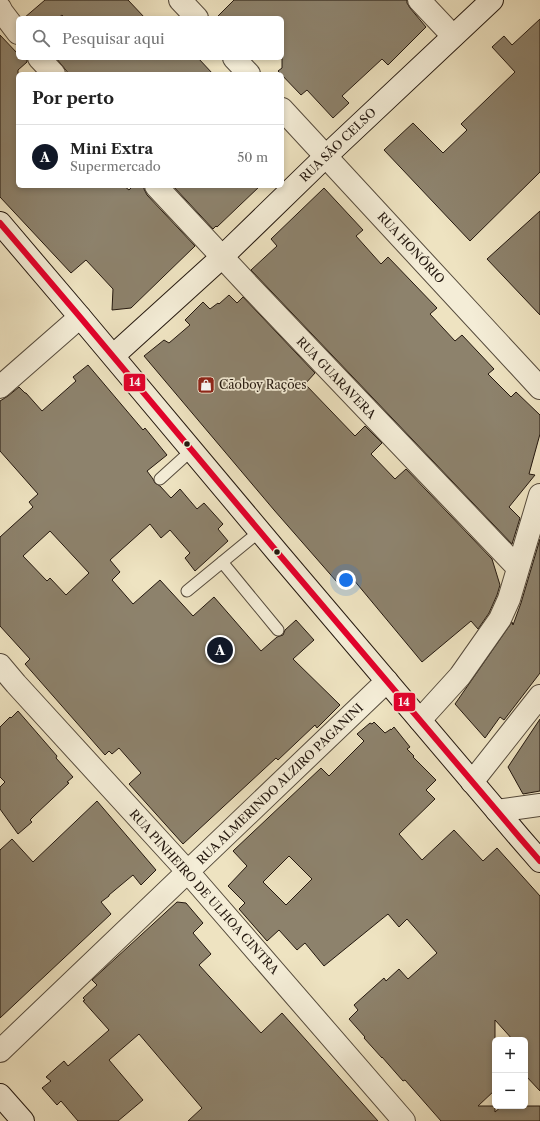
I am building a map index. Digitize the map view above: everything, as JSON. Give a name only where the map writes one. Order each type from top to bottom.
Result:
[{"type":"street","points":[[180,0],[195,16]]},
{"type":"street","points":[[419,0],[453,36]]},
{"type":"street","name":"RUA SÃO CELSO","points":[[114,356],[222,257],[326,156],[492,0]]},
{"type":"street","points":[[4,8],[16,29]]},
{"type":"street","points":[[41,60],[52,72]]},
{"type":"street","points":[[236,60],[247,72]]},
{"type":"street","name":"RUA HONÓRIO","points":[[284,111],[540,388]]},
{"type":"street","name":"RUA GUARAVERA","points":[[158,188],[518,568]]},
{"type":"street","points":[[0,224],[114,356],[260,531],[540,861]]},
{"type":"street","points":[[0,387],[80,317]]},
{"type":"street","points":[[420,720],[460,676],[500,619],[509,599],[540,495]]},
{"type":"street","name":"RUA PINHEIRO DE ULHOA CINTRA","points":[[0,665],[8,682],[188,872],[404,1121]]},
{"type":"street","name":"RUA ALMERINDO ALZIRO PAGANINI","points":[[0,1051],[387,681]]},
{"type":"street","points":[[472,782],[540,696]]},
{"type":"street","points":[[497,811],[540,805]]},
{"type":"street","points":[[0,1096],[23,1121]]},
{"type":"lane","points":[[160,479],[192,450]]},
{"type":"lane","points":[[187,591],[260,531]]},
{"type":"lane","points":[[222,562],[278,630]]},
{"type":"building","points":[[45,0],[128,0],[143,16],[62,15],[26,16]]},
{"type":"building","points":[[234,0],[407,0],[410,8],[426,27],[388,65],[382,59],[342,96],[349,103],[333,118],[307,90],[301,95],[284,77],[284,72],[278,71],[282,68],[282,60],[284,60],[284,16],[218,16]]},
{"type":"building","points":[[540,19],[540,172],[470,241],[384,150],[413,123],[443,153],[467,130],[461,124],[515,72],[492,47],[504,36],[512,45]]},
{"type":"building","points":[[0,35],[16,52],[16,60],[27,60],[18,72],[16,72],[16,188],[126,188],[129,190],[131,188],[144,188],[147,195],[195,246],[131,308],[112,310],[113,289],[86,260],[71,273],[0,197]]},
{"type":"building","points":[[58,60],[200,60],[211,72],[67,72]]},
{"type":"building","points":[[175,188],[258,188],[217,227],[216,226],[213,229]]},
{"type":"building","points":[[324,188],[363,230],[356,236],[381,264],[388,257],[437,308],[430,314],[455,341],[462,335],[494,369],[488,374],[511,397],[516,392],[540,415],[540,434],[529,474],[535,475],[509,507],[520,518],[512,544],[251,270],[277,246],[271,239]]},
{"type":"building","points":[[540,211],[540,315],[487,259]]},
{"type":"building","points":[[229,295],[237,303],[243,297],[315,373],[305,384],[355,436],[365,426],[382,443],[371,454],[395,479],[406,469],[492,559],[500,585],[489,613],[478,629],[471,621],[422,662],[348,573],[337,582],[144,356],[164,340],[169,343],[190,325],[185,320],[203,302],[210,309],[218,303],[219,304]]},
{"type":"building","points":[[88,365],[143,430],[145,428],[167,455],[147,471],[155,483],[160,486],[171,498],[180,489],[197,509],[204,503],[223,524],[218,529],[228,541],[195,571],[185,558],[190,553],[170,530],[161,538],[150,524],[110,560],[120,572],[112,580],[133,604],[160,580],[193,616],[214,597],[261,651],[277,637],[283,635],[285,630],[296,620],[314,640],[293,659],[340,705],[317,728],[315,725],[278,760],[276,758],[183,844],[129,784],[141,773],[119,748],[112,754],[109,751],[105,755],[25,664],[30,659],[0,626],[0,537],[33,507],[29,502],[38,494],[0,451],[0,401],[19,387],[42,411],[76,381],[73,377]],"holes":[[[50,531],[89,573],[66,595],[50,578],[47,581],[23,556]]]},
{"type":"building","points":[[540,539],[540,673],[504,720],[500,717],[485,738],[455,704],[512,622],[513,625]]},
{"type":"building","points":[[18,711],[73,777],[67,782],[69,783],[30,820],[32,822],[18,834],[0,809],[0,787],[5,782],[0,777],[0,727]]},
{"type":"building","points":[[540,719],[540,791],[523,794],[508,767]]},
{"type":"building","points":[[374,722],[385,733],[394,727],[410,747],[407,749],[414,756],[413,757],[436,780],[426,790],[435,799],[399,834],[422,860],[454,830],[483,861],[497,848],[540,896],[540,1091],[528,1078],[528,1037],[510,1037],[495,1020],[495,1037],[492,1037],[492,1093],[478,1106],[492,1106],[492,1109],[495,1109],[495,1112],[498,1109],[528,1109],[528,1106],[540,1106],[540,1121],[441,1121],[405,1080],[403,1081],[382,1058],[349,1019],[358,1010],[354,1005],[384,978],[386,981],[399,969],[408,979],[437,953],[407,919],[399,927],[388,914],[324,966],[305,943],[297,950],[279,930],[267,941],[239,909],[245,903],[228,886],[247,866],[233,851],[321,768],[329,776],[364,741],[357,734],[370,723],[372,724]],"holes":[[[289,856],[312,879],[286,905],[263,882]]]},
{"type":"building","points":[[97,801],[156,870],[141,885],[133,875],[101,902],[111,914],[0,1018],[0,850],[12,839],[33,862]]},
{"type":"building","points":[[177,902],[186,903],[203,923],[193,933],[211,954],[199,965],[261,1033],[282,1013],[378,1121],[188,1121],[202,1108],[139,1034],[109,1060],[143,1100],[118,1121],[78,1121],[61,1101],[57,1105],[42,1088],[51,1081],[46,1077],[64,1061],[68,1066],[109,1030],[83,1001],[85,1000],[83,998],[97,985],[92,980]]},
{"type":"transit line","name":"14","points":[[0,223],[540,861]]},
{"type":"place","name":"Cãoboy Rações","points":[[206,385]]},
{"type":"place","name":"Mini Extra","points":[[220,650]]}]
